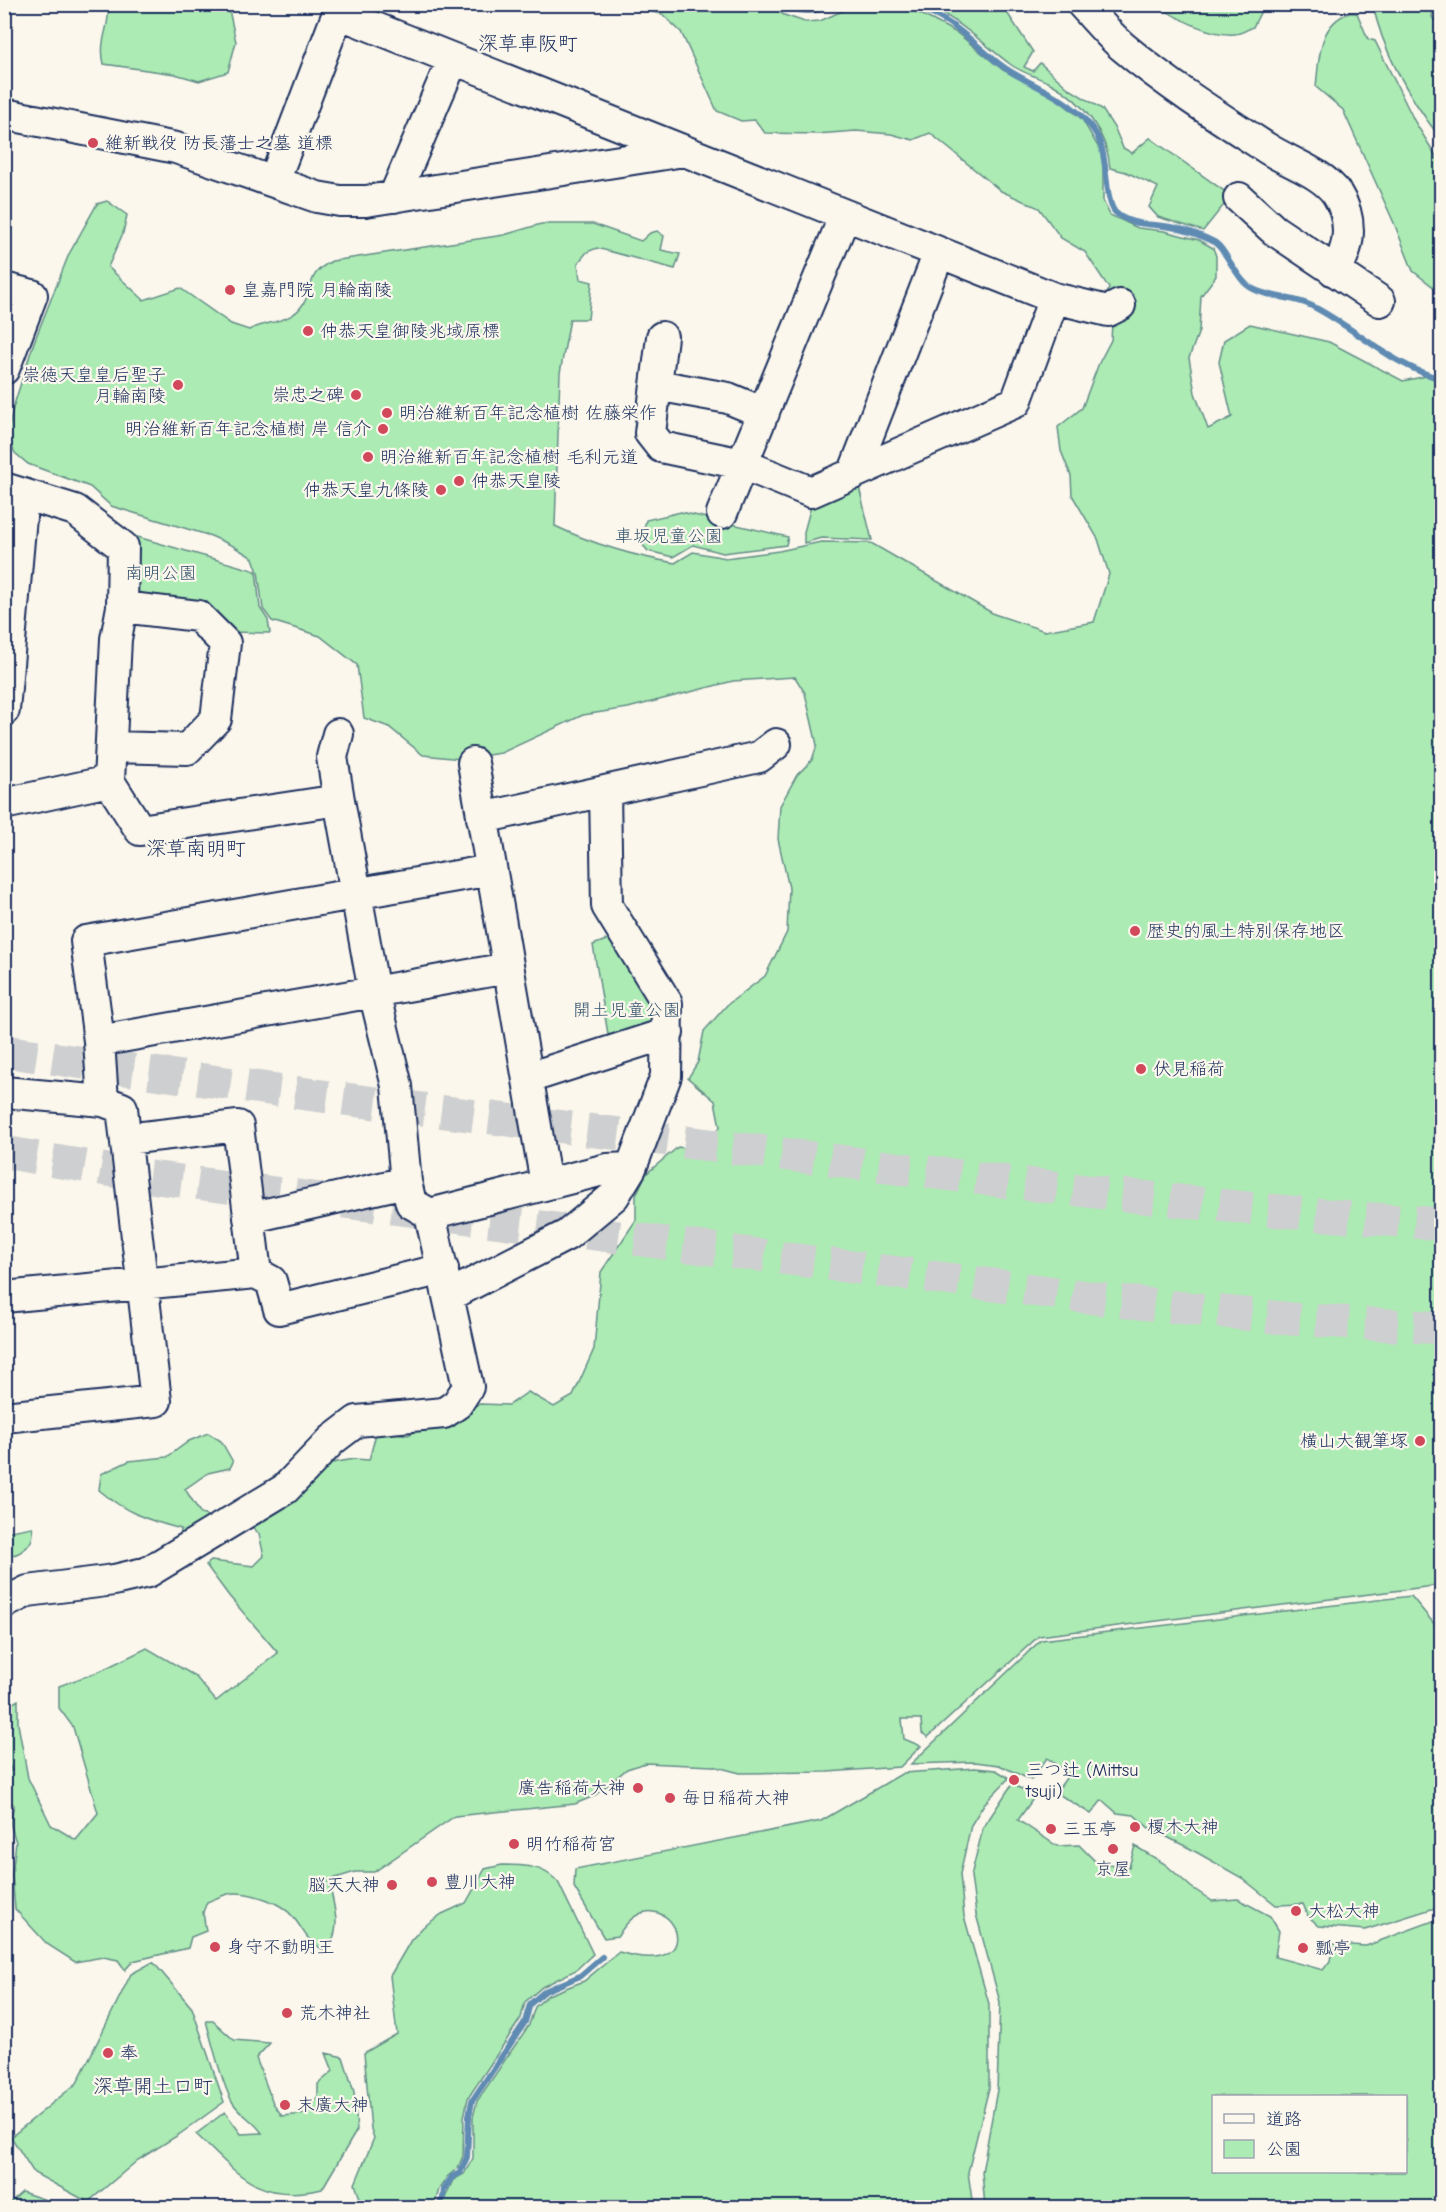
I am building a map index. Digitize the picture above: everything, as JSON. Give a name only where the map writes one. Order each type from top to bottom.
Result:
[{"type":"street","points":[[1082,4],[1122,46],[1150,67],[1267,149],[1328,183],[1341,202],[1348,224],[1346,248],[1334,271]]},
{"type":"street","points":[[274,181],[338,14],[1054,298],[1108,311],[1120,305]]},
{"type":"street","points":[[394,197],[453,59]]},
{"type":"street","points":[[4,114],[176,148],[317,197],[340,201],[394,197],[685,152]]},
{"type":"street","points":[[1239,198],[1274,230],[1380,301]]},
{"type":"street","points":[[722,513],[845,215]]},
{"type":"street","points":[[853,474],[939,253]]},
{"type":"street","points":[[4,288],[32,295],[4,369]]},
{"type":"street","points":[[662,338],[650,434],[662,447],[742,464],[811,492],[1016,402],[1054,298]]},
{"type":"street","points":[[656,385],[728,398],[764,413]]},
{"type":"street","points":[[4,710],[14,491],[75,510],[123,547],[122,607],[116,639],[109,781],[140,830],[339,800]]},
{"type":"street","points":[[111,747],[187,748],[216,719],[225,643],[198,616],[122,607]]},
{"type":"street","points":[[338,734],[332,757],[374,992],[398,1086],[406,1182],[411,1203],[430,1214],[607,1168],[631,1168]]},
{"type":"street","points":[[482,818],[759,757],[776,744]]},
{"type":"street","points":[[473,763],[546,1184]]},
{"type":"street","points":[[4,804],[109,781]]},
{"type":"street","points":[[4,1297],[256,1273],[271,1281],[279,1310],[447,1282],[567,1235],[614,1196],[631,1168],[666,1076],[668,1033],[667,1003],[607,906],[605,791]]},
{"type":"street","points":[[103,1101],[99,1041],[86,941],[492,870]]},
{"type":"street","points":[[99,1041],[508,968]]},
{"type":"street","points":[[528,1078],[668,1033]]},
{"type":"street","points":[[4,1092],[103,1101],[122,1108],[156,1401],[4,1417]]},
{"type":"street","points":[[126,1139],[238,1126],[256,1273]]},
{"type":"street","points":[[249,1218],[406,1182]]},
{"type":"street","points":[[4,1603],[28,1592],[114,1580],[148,1572],[285,1489],[332,1440],[357,1421],[444,1413],[457,1404],[468,1387],[447,1282],[430,1214]]},
{"type":"green space","points":[[108,5],[228,5],[236,42],[228,72],[199,81],[175,74],[104,64],[103,40],[108,20]]},
{"type":"green space","points":[[619,5],[768,5],[784,15],[805,22],[820,21],[853,6],[917,12],[957,33],[1003,70],[1056,98],[1082,119],[1100,150],[1103,160],[1103,201],[1110,215],[1138,228],[1164,231],[1199,240],[1213,248],[1216,256],[1216,276],[1201,296],[1199,331],[1189,358],[1195,393],[1208,429],[1232,417],[1219,362],[1224,340],[1250,324],[1329,342],[1403,381],[1441,373],[1441,1585],[1039,1636],[928,1737],[922,1733],[921,1719],[902,1719],[904,1739],[921,1746],[900,1767],[827,1772],[740,1773],[713,1766],[645,1763],[627,1769],[594,1796],[575,1804],[455,1816],[374,1872],[355,1872],[329,1880],[336,1925],[335,1934],[326,1951],[310,1940],[289,1912],[282,1907],[258,1897],[234,1893],[207,1902],[203,1912],[206,1931],[191,1937],[188,1948],[133,1961],[125,1970],[118,1960],[103,1957],[75,1962],[47,1944],[15,1909],[12,1875],[16,1842],[10,1823],[14,1805],[4,1796],[5,1773],[12,1770],[5,1760],[5,1708],[18,1700],[18,1724],[28,1778],[51,1825],[76,1840],[98,1813],[73,1727],[59,1708],[59,1686],[100,1671],[147,1648],[195,1676],[216,1701],[278,1653],[229,1596],[206,1565],[211,1561],[254,1566],[264,1556],[259,1534],[252,1526],[308,1488],[326,1464],[354,1459],[369,1460],[377,1430],[408,1435],[463,1409],[480,1404],[509,1405],[528,1392],[554,1407],[573,1396],[594,1349],[601,1272],[636,1220],[636,1195],[646,1174],[678,1147],[701,1151],[720,1127],[715,1101],[688,1078],[698,1062],[704,1031],[727,1005],[765,976],[787,932],[789,888],[778,839],[780,806],[797,775],[812,760],[817,745],[805,693],[795,677],[733,681],[628,708],[583,715],[501,753],[461,759],[423,755],[389,727],[364,718],[357,665],[320,636],[272,621],[263,609],[258,572],[253,558],[211,536],[111,506],[90,487],[28,464],[15,453],[7,437],[13,408],[34,342],[69,254],[97,204],[107,201],[127,215],[123,233],[108,267],[144,300],[180,288],[231,324],[249,330],[284,319],[296,312],[306,300],[317,272],[332,261],[504,235],[541,224],[593,224],[641,241],[650,233],[657,231],[664,236],[661,250],[680,254],[675,269],[597,248],[587,252],[578,263],[580,279],[592,282],[588,319],[570,319],[560,373],[555,526],[614,549],[675,563],[693,552],[726,558],[779,551],[821,542],[871,543],[994,614],[1045,631],[1094,622],[1109,574],[1098,539],[1072,495],[1071,476],[1061,451],[1058,427],[1082,408],[1099,363],[1111,340],[1113,307],[1106,297],[1109,288],[1085,252],[1061,238],[1039,208],[1001,191],[930,133],[913,140],[891,134],[856,131],[817,134],[765,133],[755,120],[741,121],[717,111],[681,32],[662,14]]},
{"type":"green space","points":[[921,5],[1002,5],[1033,52],[1024,67],[1033,71],[1040,63],[1068,88],[1102,109],[1115,129],[1123,148],[1132,153],[1150,138],[1231,196],[1203,231],[1158,217],[1149,207],[1158,187],[1126,172],[1110,168],[1099,131],[1092,119],[1074,99],[1052,84],[1015,67],[956,22]]},
{"type":"green space","points":[[1157,5],[1264,5],[1253,27],[1235,34],[1225,34],[1204,29]]},
{"type":"green space","points":[[1373,5],[1434,5],[1432,17],[1441,29],[1441,139],[1399,75],[1384,41]]},
{"type":"green space","points":[[1349,13],[1357,13],[1368,39],[1375,41],[1415,122],[1441,164],[1441,293],[1413,271],[1343,110],[1316,87],[1322,44],[1326,34],[1331,25]]},
{"type":"green space","points":[[857,479],[872,540],[821,538],[804,543],[804,532],[814,495]]},
{"type":"green space","name":"車坂児童公園","points":[[681,512],[788,537],[786,545],[723,553],[693,545],[673,557],[648,551],[641,543],[646,520]]},
{"type":"green space","name":"南明公園","points":[[134,536],[256,571],[260,608],[268,620],[270,633],[230,632],[138,599],[131,588]]},
{"type":"green space","name":"開土児童公園","points":[[614,937],[649,1002],[652,1033],[610,1046],[593,945]]},
{"type":"green space","points":[[208,1433],[221,1441],[233,1462],[230,1468],[208,1473],[185,1489],[201,1514],[210,1517],[186,1538],[180,1534],[181,1529],[137,1515],[118,1505],[99,1490],[101,1474],[129,1461],[167,1457],[189,1441]]},
{"type":"green space","points":[[32,1527],[30,1544],[16,1554],[5,1556],[5,1532]]},
{"type":"green space","points":[[1411,1596],[1441,1632],[1441,1906],[1365,1930],[1319,1926],[1308,1916],[1303,1904],[1276,1905],[1242,1878],[1149,1828],[1134,1815],[1117,1813],[1102,1800],[1091,1814],[1060,1795],[1059,1788],[1069,1774],[1047,1758],[1031,1780],[999,1765],[975,1762],[911,1764],[1041,1640]]},
{"type":"green space","points":[[975,1768],[996,1770],[1009,1778],[984,1804],[971,1825],[960,1874],[964,1916],[989,2004],[989,2088],[968,2172],[973,2207],[441,2207],[453,2180],[464,2174],[473,2158],[473,2117],[477,2101],[529,2025],[535,2007],[548,1995],[584,1981],[619,1952],[651,1957],[669,1952],[676,1941],[674,1928],[665,1917],[651,1912],[635,1917],[618,1936],[604,1938],[574,1887],[575,1869],[821,1821],[903,1773]]},
{"type":"green space","points":[[1012,1784],[1035,1796],[1018,1820],[1057,1846],[1079,1845],[1096,1862],[1129,1867],[1135,1846],[1165,1864],[1191,1887],[1212,1901],[1238,1899],[1270,1916],[1279,1931],[1275,1957],[1323,1970],[1330,1961],[1333,1944],[1366,1946],[1441,1918],[1441,2207],[985,2207],[982,2172],[997,2090],[1000,2002],[976,1914],[971,1876],[983,1828]]},
{"type":"green space","points":[[502,1865],[539,1869],[552,1876],[558,1882],[593,1954],[576,1970],[542,1987],[525,2002],[521,2018],[468,2098],[464,2117],[463,2156],[458,2168],[447,2177],[439,2189],[434,2207],[363,2207],[355,2184],[374,2138],[371,2129],[364,2053],[397,2034],[390,1976],[411,1940],[423,1927],[442,1914],[466,1903],[485,1869]]},
{"type":"green space","points":[[153,1962],[192,2008],[224,2102],[180,2134],[138,2160],[88,2202],[34,2173],[11,2137],[77,2083],[131,1974]]},
{"type":"green space","points":[[206,2021],[213,2021],[234,2040],[270,2043],[256,2058],[273,2103],[282,2116],[306,2114],[318,2097],[318,2084],[333,2071],[326,2053],[343,2057],[354,2092],[357,2130],[322,2189],[300,2193],[265,2189],[237,2173],[196,2134],[225,2112],[241,2134],[262,2133],[236,2107],[229,2095]]},
{"type":"green space","points":[[22,2192],[67,2207],[5,2207]]},
{"type":"waterway","points":[[782,4],[803,11],[839,4]]},
{"type":"waterway","points":[[892,4],[923,10],[942,19],[1005,68],[1055,96],[1077,112],[1096,134],[1100,143],[1109,198],[1115,212],[1121,217],[1136,222],[1181,229],[1214,242],[1247,285],[1270,295],[1312,306],[1407,366],[1442,379]]},
{"type":"waterway","points":[[438,2208],[444,2189],[452,2177],[460,2173],[467,2157],[472,2101],[525,2022],[530,2004],[545,1991],[580,1976],[602,1957]]},
{"type":"tunnel","points":[[4,1051],[368,1102],[998,1181],[1175,1201],[1442,1224]]},
{"type":"tunnel","points":[[4,1152],[142,1176],[1118,1301],[1292,1319],[1442,1328]]},
{"type":"place","name":"維新戦役 防長藩士之墓 道標","points":[[93,143]]},
{"type":"place","name":"皇嘉門院 月輪南陵","points":[[230,290]]},
{"type":"place","name":"仲恭天皇御陵兆域原標","points":[[308,331]]},
{"type":"place","name":"崇徳天皇皇后聖子 月輪南陵","points":[[178,385]]},
{"type":"place","name":"崇忠之碑","points":[[356,395]]},
{"type":"place","name":"明治維新百年記念植樹 佐藤栄作","points":[[387,413]]},
{"type":"place","name":"明治維新百年記念植樹 岸 信介","points":[[383,429]]},
{"type":"place","name":"明治維新百年記念植樹 毛利元道","points":[[368,457]]},
{"type":"place","name":"仲恭天皇陵","points":[[459,481]]},
{"type":"place","name":"仲恭天皇九條陵","points":[[441,490]]},
{"type":"place","name":"歴史的風土特別保存地区","points":[[1135,931]]},
{"type":"place","name":"伏見稲荷","points":[[1141,1069]]},
{"type":"place","name":"横山大観筆塚","points":[[1420,1441]]},
{"type":"place","name":"三つ辻 (Mittsu tsuji)","points":[[1014,1780]]},
{"type":"place","name":"廣告稲荷大神","points":[[638,1788]]},
{"type":"place","name":"毎日稲荷大神","points":[[670,1798]]},
{"type":"place","name":"榎木大神","points":[[1135,1827]]},
{"type":"place","name":"三玉亭","points":[[1051,1829]]},
{"type":"place","name":"明竹稲荷宮","points":[[514,1844]]},
{"type":"place","name":"京屋","points":[[1113,1849]]},
{"type":"place","name":"豊川大神","points":[[432,1882]]},
{"type":"place","name":"脳天大神","points":[[392,1885]]},
{"type":"place","name":"大松大神","points":[[1296,1911]]},
{"type":"place","name":"身守不動明王","points":[[215,1947]]},
{"type":"place","name":"瓢亭","points":[[1303,1948]]},
{"type":"place","name":"荒木神社","points":[[287,2013]]},
{"type":"place","name":"奉","points":[[108,2053]]},
{"type":"place","name":"末廣大神","points":[[285,2105]]},
{"type":"district","name":"深草車阪町","points":[[528,43]]},
{"type":"district","name":"深草南明町","points":[[196,848]]},
{"type":"district","name":"深草開土口町","points":[[153,2086]]}]
